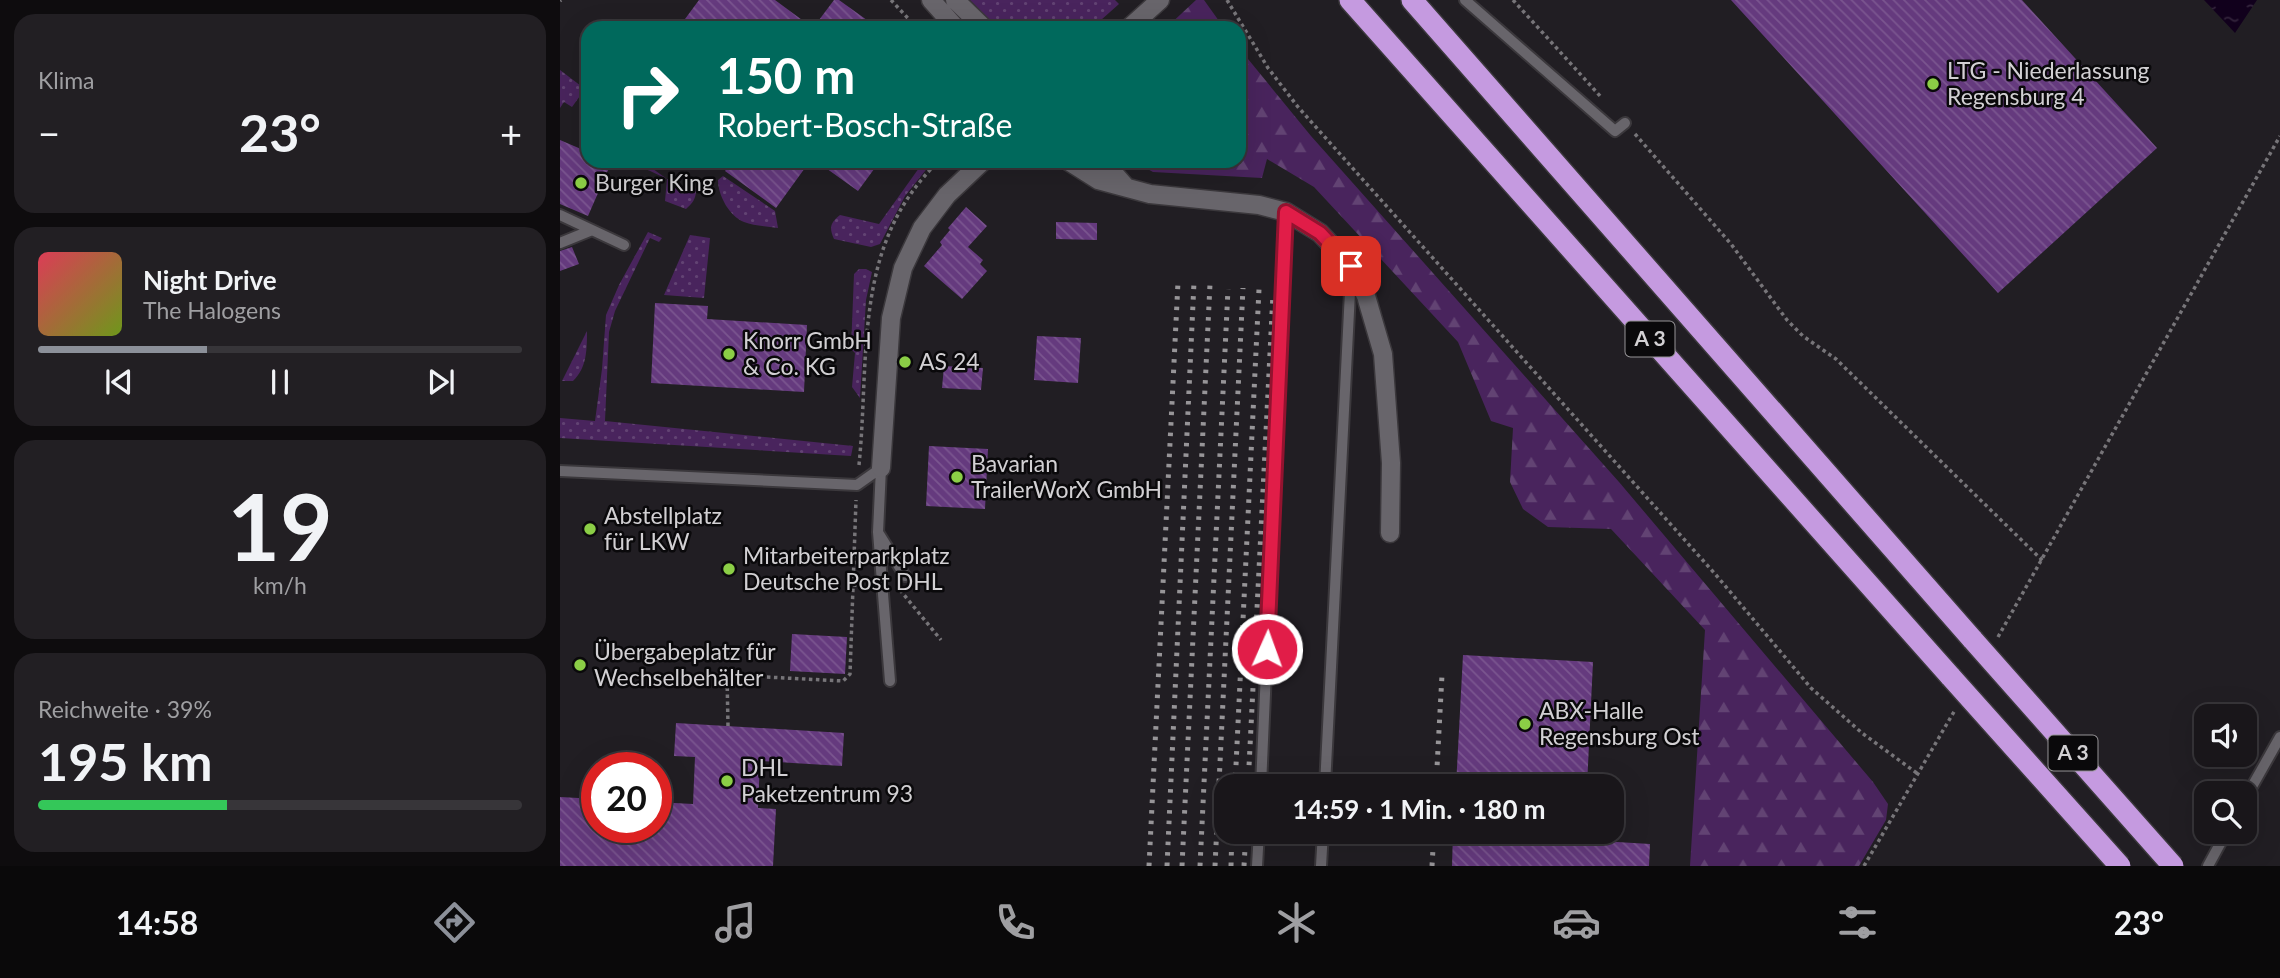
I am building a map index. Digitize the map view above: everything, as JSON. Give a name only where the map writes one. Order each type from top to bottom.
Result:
[{"type":"highway","name":"A 3","points":[[1350,0],[2120,866]]},
{"type":"highway","name":"A 3","points":[[1412,0],[2173,866]]},
{"type":"street","points":[[931,0],[950,21]]},
{"type":"street","points":[[955,0],[977,21]]},
{"type":"street","points":[[1137,21],[1160,0]]},
{"type":"street","points":[[881,468],[891,318],[903,268],[922,228],[947,195],[976,168]]},
{"type":"street","points":[[1079,168],[1098,180],[1150,194],[1259,205],[1286,212],[1320,233],[1351,266],[1366,296],[1383,354],[1391,463],[1390,533]]},
{"type":"street","points":[[1108,168],[1125,186]]},
{"type":"lane","points":[[1465,0],[1615,131],[1625,123]]},
{"type":"lane","points":[[1262,774],[1286,212]]},
{"type":"lane","points":[[560,215],[624,245]]},
{"type":"lane","points":[[560,243],[592,230]]},
{"type":"lane","points":[[1326,774],[1351,266]]},
{"type":"lane","points":[[560,471],[857,485],[881,468]]},
{"type":"lane","points":[[881,468],[878,532],[890,681]]},
{"type":"lane","points":[[878,532],[905,576]]},
{"type":"lane","points":[[2255,781],[2280,737]]},
{"type":"lane","points":[[1257,866],[1258,844]]},
{"type":"lane","points":[[1321,866],[1322,844]]},
{"type":"lane","points":[[2208,866],[2220,844]]},
{"type":"path","points":[[891,0],[910,21]]},
{"type":"path","points":[[1227,0],[1240,21]]},
{"type":"path","points":[[1513,0],[1689,193],[1787,320],[1803,336],[1836,359],[2043,561]]},
{"type":"path","points":[[1246,32],[1268,68],[1298,107],[1716,575],[1811,688],[1862,733],[1918,775]]},
{"type":"path","points":[[2001,633],[2280,136]]},
{"type":"path","points":[[728,726],[727,675],[844,681],[850,674],[860,453]]},
{"type":"path","points":[[853,585],[898,587],[941,640]]},
{"type":"path","points":[[1864,866],[1953,715]]},
{"type":"green space","points":[[970,0],[1115,0],[1119,4],[1100,21],[990,21]]},
{"type":"green space","points":[[1196,0],[1204,0],[1219,21],[1174,21]]},
{"type":"green space","points":[[1246,57],[1311,136],[1619,482],[1873,782],[1888,804],[1886,820],[1859,866],[1690,866],[1705,630],[1611,529],[1548,527],[1523,509],[1510,482],[1513,428],[1491,421],[1458,342],[1314,187],[1267,159],[1262,178],[1153,172],[1146,168],[1246,168]]},
{"type":"green space","points":[[560,70],[581,86],[581,95],[572,107],[564,102],[560,108]]},
{"type":"green space","points":[[644,168],[652,168],[667,179]]},
{"type":"green space","points":[[919,168],[927,168],[905,196],[880,244],[871,247],[834,239],[831,232],[831,226],[840,215],[879,224]]},
{"type":"green space","points":[[689,176],[695,189],[695,197],[686,209],[665,201],[667,179],[684,188]]},
{"type":"green space","points":[[723,176],[775,211],[778,228],[748,223],[734,215],[720,192],[718,180]]},
{"type":"green space","points":[[648,232],[662,238],[659,242],[650,238],[615,311],[609,332],[605,421],[853,446],[851,456],[560,438],[560,418],[595,421],[606,315]]},
{"type":"green space","points":[[690,235],[710,238],[704,298],[664,295]]},
{"type":"green space","points":[[859,269],[872,272],[866,300],[860,398],[852,387],[855,353],[851,349],[854,274]]},
{"type":"green space","points":[[587,331],[584,364],[578,376],[573,381],[562,381]]},
{"type":"water","points":[[2204,0],[2257,0],[2235,33]]},
{"type":"building","points":[[699,0],[775,0],[804,21],[688,21],[685,19]]},
{"type":"building","points":[[834,0],[839,0],[868,21],[818,21]]},
{"type":"building","name":"LTG - Niederlassung Regensburg 4","points":[[1731,0],[2022,0],[2157,148],[1998,293]]},
{"type":"building","name":"Burger King","points":[[560,140],[581,149],[581,168],[609,168],[588,216],[560,204]]},
{"type":"building","points":[[727,168],[805,168],[776,208],[725,171]]},
{"type":"building","points":[[826,168],[875,168],[858,191]]},
{"type":"building","points":[[966,207],[987,226],[968,247],[983,260],[980,264],[987,271],[962,299],[924,266],[942,245],[940,242],[950,230],[948,228]]},
{"type":"building","points":[[1056,222],[1097,223],[1097,240],[1056,239]]},
{"type":"building","points":[[572,247],[579,264],[560,271],[560,251]]},
{"type":"building","name":"Knorr GmbH & Co. KG","points":[[655,303],[708,306],[707,319],[807,325],[804,392],[651,383]]},
{"type":"building","points":[[1037,336],[1081,338],[1078,383],[1034,380]]},
{"type":"building","points":[[944,366],[983,368],[981,390],[942,388]]},
{"type":"building","name":"Bavarian TrailerWorX GmbH","points":[[929,446],[988,449],[985,509],[926,506]]},
{"type":"building","points":[[792,634],[847,637],[845,674],[790,671]]},
{"type":"building","name":"ABX-Halle Regensburg Ost","points":[[1463,655],[1593,662],[1588,774],[1457,774]]},
{"type":"building","name":"DHL Paketzentrum 93","points":[[676,723],[844,733],[842,766],[760,761],[758,808],[776,809],[773,866],[560,866],[560,797],[581,798],[581,843],[672,843],[672,803],[693,804],[695,757],[674,756]]},
{"type":"building","points":[[1453,844],[1650,844],[1649,866],[1452,866]]},
{"type":"railway","points":[[1149,866],[1178,282]]},
{"type":"railway","points":[[1167,866],[1194,282]]},
{"type":"railway","points":[[1182,866],[1210,284]]},
{"type":"railway","points":[[1215,866],[1243,288]]},
{"type":"railway","points":[[1200,866],[1228,289]]},
{"type":"railway","points":[[1236,774],[1259,289]]},
{"type":"railway","points":[[1249,774],[1273,294]]},
{"type":"railway","points":[[1437,774],[1442,675]]},
{"type":"railway","points":[[1231,866],[1232,844]]},
{"type":"railway","points":[[1244,866],[1245,844]]},
{"type":"railway","points":[[1432,866],[1433,844]]},
{"type":"place","name":"LTG - Niederlassung Regensburg 4","points":[[1933,84]]},
{"type":"place","name":"Burger King","points":[[581,183]]},
{"type":"place","name":"Knorr GmbH & Co. KG","points":[[729,354]]},
{"type":"place","name":"AS 24","points":[[905,362]]},
{"type":"place","name":"Bavarian TrailerWorX GmbH","points":[[957,477]]},
{"type":"place","name":"Abstellplatz für LKW","points":[[590,529]]},
{"type":"place","name":"Mitarbeiterparkplatz Deutsche Post DHL","points":[[729,569]]},
{"type":"place","name":"Übergabeplatz für Wechselbehälter","points":[[580,665]]},
{"type":"place","name":"ABX-Halle Regensburg Ost","points":[[1525,724]]},
{"type":"place","name":"DHL Paketzentrum 93","points":[[727,781]]},
{"type":"route","points":[[1267,649],[1286,212],[1320,233],[1351,266]]}]
